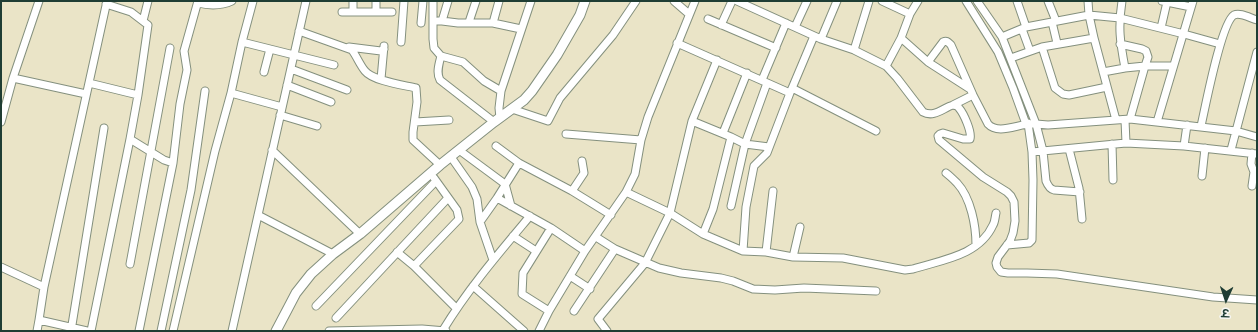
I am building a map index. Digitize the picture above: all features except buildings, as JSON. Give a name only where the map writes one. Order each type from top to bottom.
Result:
[{"type":"street","points":[[1,122],[13,78],[39,1]]},
{"type":"street","points":[[143,21],[148,1]]},
{"type":"street","points":[[139,331],[173,163],[180,104],[187,70],[184,52],[198,2],[206,6],[232,1]]},
{"type":"street","points":[[173,331],[253,1]]},
{"type":"street","points":[[232,331],[306,1]]},
{"type":"street","points":[[353,1],[353,12]]},
{"type":"street","points":[[376,1],[376,12]]},
{"type":"street","points":[[401,42],[404,1]]},
{"type":"street","points":[[422,23],[423,1]]},
{"type":"street","points":[[433,1],[434,48],[441,56],[463,62],[484,81],[501,92]]},
{"type":"street","points":[[442,21],[448,1]]},
{"type":"street","points":[[469,22],[476,1]]},
{"type":"street","points":[[492,23],[499,1]]},
{"type":"street","points":[[497,120],[501,92],[531,1]]},
{"type":"street","points":[[277,330],[296,293],[311,274],[435,169],[524,100],[557,55],[580,15],[585,1]]},
{"type":"street","points":[[512,109],[548,121],[560,98],[613,35],[636,1]]},
{"type":"street","points":[[674,1],[689,14]]},
{"type":"street","points":[[539,331],[549,311],[585,251],[626,192],[635,174],[641,140],[648,117],[695,1]]},
{"type":"street","points":[[721,25],[732,1]]},
{"type":"street","points":[[737,1],[818,37],[854,50],[886,66],[923,112],[927,114],[932,114],[953,105],[972,92]]},
{"type":"street","points":[[795,27],[807,1]]},
{"type":"street","points":[[743,251],[746,207],[754,166],[767,153],[791,90],[837,1]]},
{"type":"street","points":[[854,50],[869,1]]},
{"type":"street","points":[[882,1],[910,14]]},
{"type":"street","points":[[886,66],[901,38],[910,14],[918,1]]},
{"type":"street","points":[[966,1],[1002,37],[1011,58],[1009,69]]},
{"type":"street","points":[[977,1],[998,52],[1009,69],[1036,124],[1043,152],[1046,181],[1051,189],[1062,192],[1080,192]]},
{"type":"street","points":[[1018,1],[1030,51]]},
{"type":"street","points":[[1048,1],[1054,21],[1057,43]]},
{"type":"street","points":[[1088,1],[1089,15],[1094,38],[1116,120]]},
{"type":"street","points":[[1122,1],[1120,18],[1120,44],[1125,68]]},
{"type":"street","points":[[37,331],[44,287],[107,2],[131,12],[148,26],[138,95],[92,331]]},
{"type":"street","points":[[1157,122],[1192,4],[1164,2],[1161,28]]},
{"type":"street","points":[[342,12],[392,12]]},
{"type":"street","points":[[1201,126],[1220,44],[1231,17],[1239,14],[1257,20]]},
{"type":"street","points":[[1002,37],[1024,28],[1089,15],[1120,18],[1220,44]]},
{"type":"street","points":[[708,19],[776,48]]},
{"type":"street","points":[[434,20],[458,23],[492,23],[522,29]]},
{"type":"street","points":[[731,206],[746,144],[765,81],[786,23]]},
{"type":"street","points":[[299,31],[352,50],[366,73],[371,77],[416,88],[417,102],[412,136],[413,140],[435,169],[436,181],[457,210],[459,219],[414,266]]},
{"type":"street","points":[[901,38],[928,62],[972,92]]},
{"type":"street","points":[[1011,58],[1042,46],[1094,38]]},
{"type":"street","points":[[242,42],[334,65]]},
{"type":"street","points":[[928,62],[943,42],[948,42],[951,45],[988,124],[991,127],[1001,130],[1027,123],[1048,125],[1127,119],[1236,130],[1257,137]]},
{"type":"street","points":[[677,43],[765,81],[791,90],[876,131]]},
{"type":"street","points":[[1120,44],[1146,51],[1148,57],[1127,119],[1126,143]]},
{"type":"street","points":[[341,46],[380,51],[384,46],[381,80]]},
{"type":"street","points":[[1042,46],[1055,88],[1063,94],[1069,95],[1107,87]]},
{"type":"street","points":[[130,264],[152,152],[170,48]]},
{"type":"street","points":[[264,72],[270,49]]},
{"type":"street","points":[[1232,150],[1257,52]]},
{"type":"street","points":[[441,56],[438,72],[438,77],[440,80],[497,120]]},
{"type":"street","points":[[607,331],[598,319],[645,263],[670,213],[692,121],[717,60]]},
{"type":"street","points":[[1103,72],[1145,66],[1173,66]]},
{"type":"street","points":[[291,69],[347,90]]},
{"type":"street","points":[[723,133],[747,73]]},
{"type":"street","points":[[13,78],[86,94]]},
{"type":"street","points":[[89,83],[138,95]]},
{"type":"street","points":[[287,85],[330,102]]},
{"type":"street","points":[[1007,245],[1026,244],[1031,242],[1034,180],[1032,152],[1027,123],[1017,86]]},
{"type":"street","points":[[162,331],[191,190],[205,91]]},
{"type":"street","points":[[231,93],[282,107]]},
{"type":"street","points":[[953,105],[960,108],[971,137],[970,139],[963,139],[943,133],[940,134],[938,138],[982,177],[1007,192],[1014,202],[1015,221],[1013,233],[1007,245],[998,257],[996,263],[996,267],[1001,272],[1057,274],[1213,297],[1257,300]]},
{"type":"street","points":[[280,115],[317,126]]},
{"type":"street","points":[[415,122],[449,120]]},
{"type":"street","points":[[692,121],[746,144],[769,147]]},
{"type":"street","points":[[1184,146],[1187,125]]},
{"type":"street","points":[[71,329],[104,128]]},
{"type":"street","points":[[566,134],[641,140]]},
{"type":"street","points":[[703,234],[713,209],[731,137]]},
{"type":"street","points":[[130,138],[164,160],[173,163]]},
{"type":"street","points":[[1032,152],[1126,143],[1184,146],[1254,153],[1252,164],[1254,172],[1252,186]]},
{"type":"street","points":[[1112,144],[1113,180]]},
{"type":"street","points":[[496,146],[519,163],[572,191],[611,215]]},
{"type":"street","points":[[1202,176],[1205,148]]},
{"type":"street","points":[[1070,149],[1080,192],[1082,219]]},
{"type":"street","points":[[272,150],[360,234]]},
{"type":"street","points":[[459,150],[506,184],[511,206]]},
{"type":"street","points":[[450,157],[472,187],[477,199],[480,222],[493,260]]},
{"type":"street","points":[[572,191],[584,173],[582,161]]},
{"type":"street","points":[[480,222],[519,163]]},
{"type":"street","points":[[946,173],[958,184],[966,197],[975,229],[976,245]]},
{"type":"street","points":[[316,306],[436,181]]},
{"type":"street","points":[[766,252],[773,191]]},
{"type":"street","points":[[626,192],[670,213],[703,234],[743,251],[766,252],[793,257],[843,258],[905,270],[957,256],[969,250],[989,232],[993,225],[996,213]]},
{"type":"street","points":[[336,318],[448,198]]},
{"type":"street","points":[[497,198],[551,228],[585,251]]},
{"type":"street","points":[[258,215],[333,254]]},
{"type":"street","points":[[330,331],[445,330],[456,308],[493,260],[530,216]]},
{"type":"street","points":[[793,257],[800,227]]},
{"type":"street","points":[[549,311],[522,294],[523,273],[551,228]]},
{"type":"street","points":[[513,236],[536,251]]},
{"type":"street","points":[[596,237],[615,249],[645,263],[668,271],[721,278],[763,290],[804,288],[876,291]]},
{"type":"street","points":[[574,311],[590,289],[615,249]]},
{"type":"street","points":[[397,252],[414,266],[456,308]]},
{"type":"street","points":[[1,266],[44,287]]},
{"type":"street","points":[[570,276],[590,289]]},
{"type":"street","points":[[473,286],[524,331]]},
{"type":"street","points":[[39,320],[71,329],[87,331]]}]
